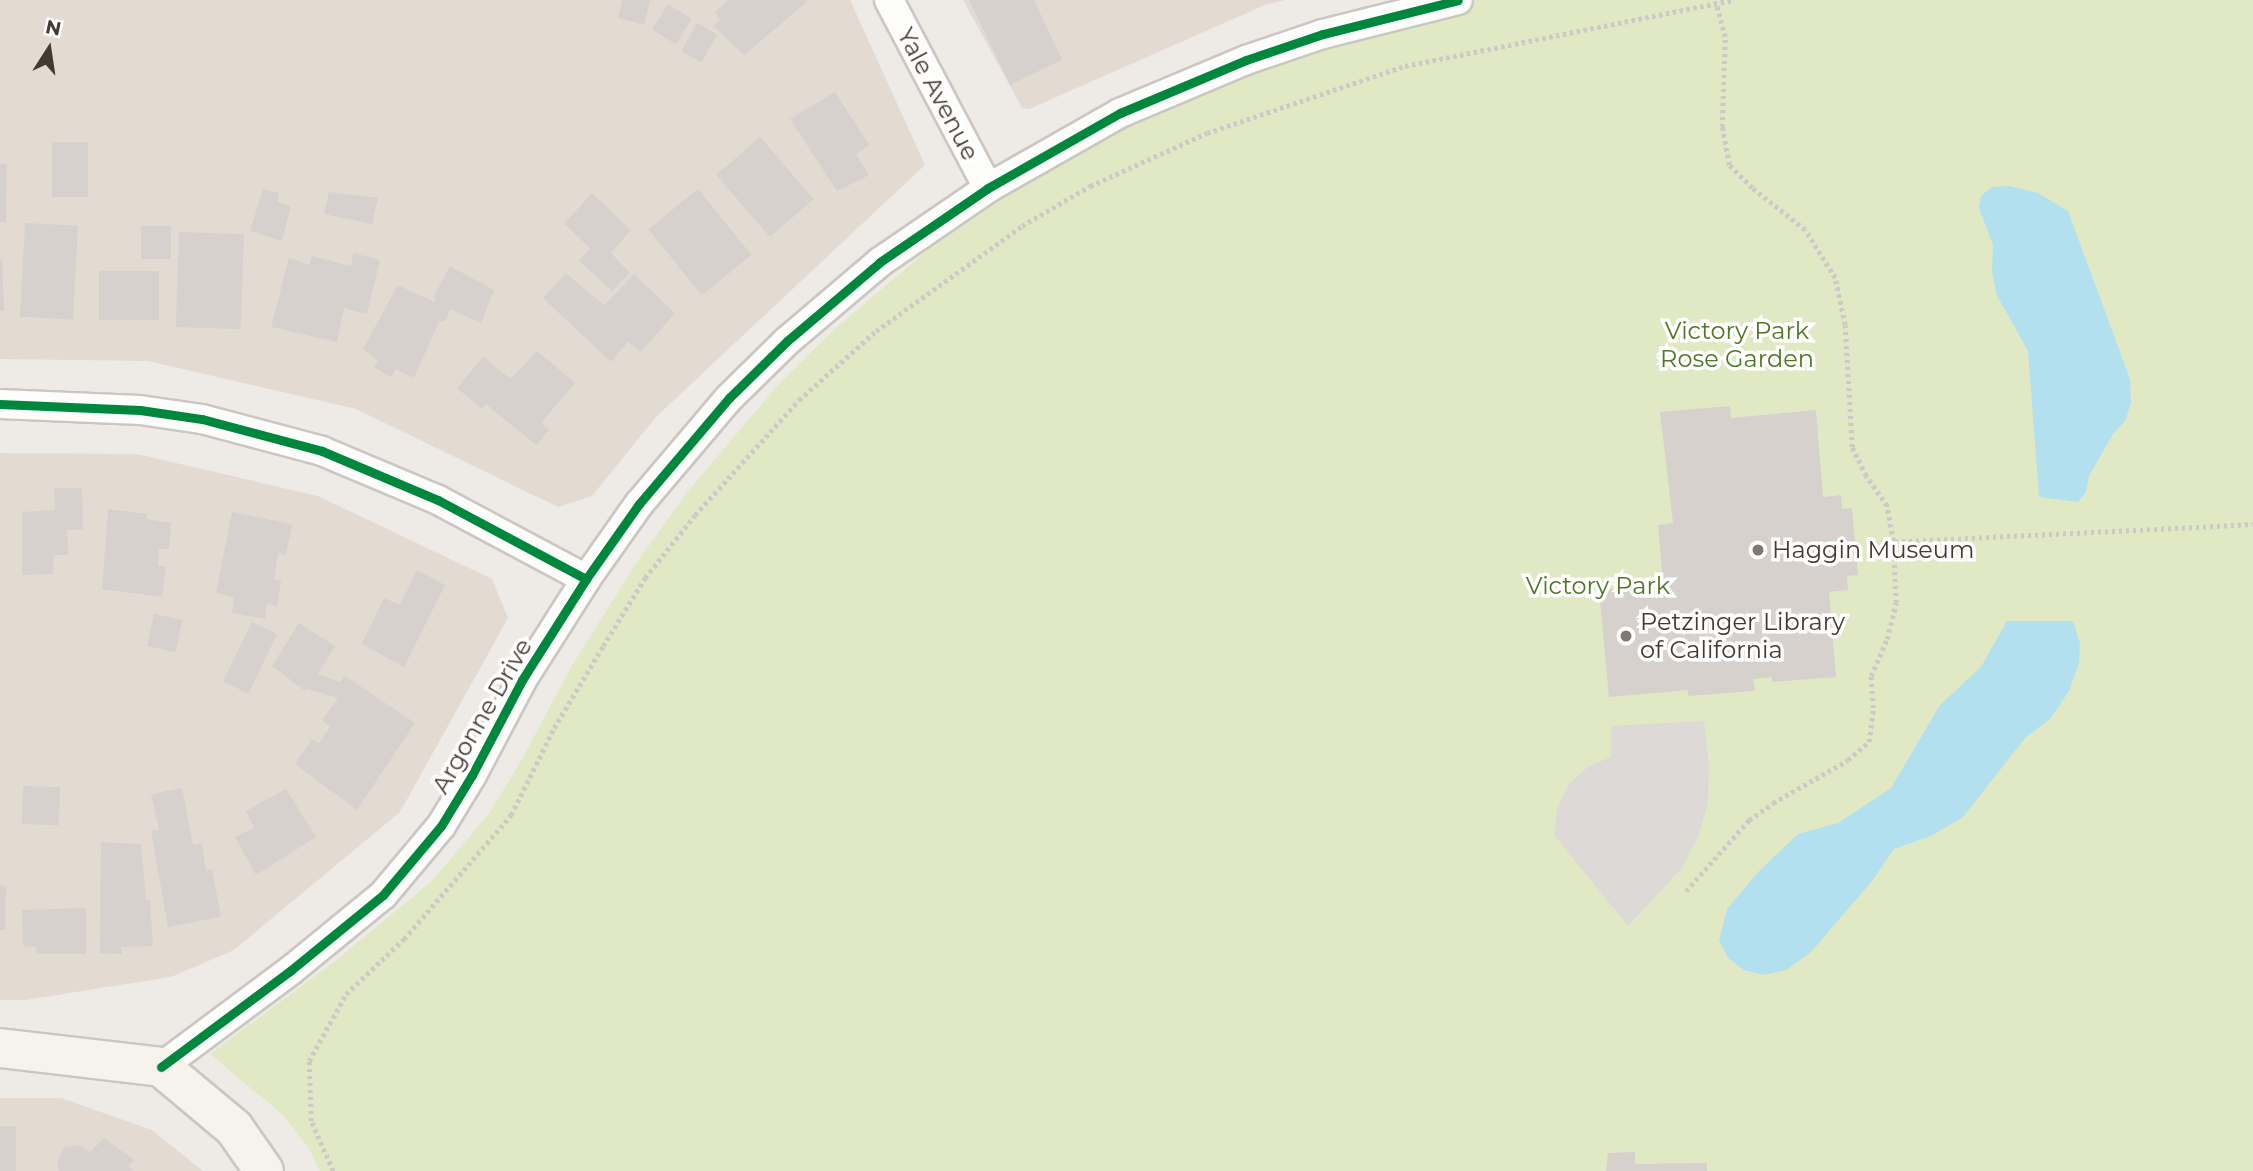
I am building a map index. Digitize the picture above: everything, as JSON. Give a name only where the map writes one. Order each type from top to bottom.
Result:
[{"type":"street","name":"Yale Avenue","points":[[890,0],[988,188]]},
{"type":"street","name":"Argonne Drive","points":[[161,1067],[290,971],[383,895],[441,826],[472,775],[522,680],[586,579],[639,505],[729,398],[777,351],[880,262],[988,188],[1120,113],[1246,60],[1324,34],[1458,0]]},
{"type":"street","points":[[0,404],[165,413],[202,419],[322,451],[438,500],[586,579]]},
{"type":"street","points":[[0,1048],[161,1067],[234,1128],[264,1171]]},
{"type":"path","points":[[333,1171],[311,1121],[309,1061],[346,994],[404,939],[511,815],[554,728],[603,646],[645,578],[695,515],[799,400],[876,331],[1023,226],[1090,186],[1207,133],[1405,66],[1731,0]]},
{"type":"path","points":[[1686,891],[1749,820],[1773,803],[1839,767],[1869,742],[1874,708],[1871,676],[1887,639],[1896,603],[1893,541],[1887,506],[1852,447],[1845,325],[1835,278],[1805,230],[1752,188],[1729,165],[1722,127],[1725,37],[1716,4]]},
{"type":"path","points":[[1867,543],[2253,524]]},
{"type":"shaded area","points":[[0,0],[850,0],[925,165],[656,417],[592,496],[558,507],[356,409],[148,361],[0,359]]},
{"type":"shaded area","points":[[963,0],[1285,0],[1265,5],[1029,109],[1022,108]]},
{"type":"shaded area","points":[[0,453],[137,454],[318,496],[492,579],[508,618],[400,812],[234,950],[171,977],[25,1000],[0,1000]]},
{"type":"shaded area","points":[[1704,721],[1709,763],[1708,803],[1698,837],[1681,869],[1628,926],[1554,835],[1557,808],[1569,784],[1589,766],[1611,757],[1611,726]]},
{"type":"shaded area","points":[[0,1098],[61,1098],[152,1130],[203,1171],[0,1171]]},
{"type":"green space","name":"Victory Park","points":[[1448,0],[2253,0],[2253,1171],[320,1171],[308,1147],[283,1115],[210,1054],[339,958],[432,881],[490,812],[521,761],[571,667],[635,565],[688,491],[778,385],[836,328],[929,249],[1037,175],[1169,99]]},
{"type":"water","points":[[2009,186],[2038,193],[2068,211],[2130,379],[2131,403],[2125,421],[2113,434],[2089,476],[2086,492],[2078,502],[2039,497],[2028,351],[1997,296],[1992,272],[1993,245],[1979,208],[1981,196],[1992,187]]},
{"type":"water","points":[[2007,621],[2073,621],[2080,643],[2079,663],[2069,691],[2050,719],[2026,737],[1963,817],[1931,836],[1894,849],[1872,881],[1811,952],[1786,970],[1764,975],[1744,970],[1728,958],[1719,940],[1727,909],[1760,870],[1798,834],[1838,823],[1891,788],[1940,705],[1981,667]]},
{"type":"building","points":[[622,0],[650,0],[644,25],[618,18]]},
{"type":"building","points":[[728,0],[807,2],[744,55],[713,26],[720,20],[715,12]]},
{"type":"building","points":[[969,0],[1034,0],[1062,60],[1010,85]]},
{"type":"building","points":[[668,4],[692,19],[676,44],[652,29]]},
{"type":"building","points":[[697,23],[717,34],[702,62],[681,51]]},
{"type":"building","points":[[835,92],[869,145],[856,154],[869,175],[837,191],[790,119]]},
{"type":"building","points":[[760,137],[814,199],[770,237],[716,175]]},
{"type":"building","points":[[52,142],[88,142],[88,197],[52,197]]},
{"type":"building","points":[[0,164],[7,164],[6,222],[0,222]]},
{"type":"building","points":[[263,189],[279,193],[277,202],[291,206],[282,241],[250,231]]},
{"type":"building","points":[[698,189],[751,255],[702,295],[648,229]]},
{"type":"building","points":[[329,192],[378,198],[372,224],[324,214]]},
{"type":"building","points":[[592,193],[631,230],[611,253],[630,273],[612,291],[579,261],[590,248],[564,224]]},
{"type":"building","points":[[25,223],[78,226],[73,320],[20,317]]},
{"type":"building","points":[[141,226],[171,226],[171,259],[141,259]]},
{"type":"building","points":[[179,232],[244,234],[241,329],[176,327]]},
{"type":"building","points":[[353,253],[380,260],[367,314],[344,308],[337,342],[271,327],[289,258],[309,265],[312,256],[351,266]]},
{"type":"building","points":[[2,259],[4,311],[0,311]]},
{"type":"building","points":[[450,266],[494,290],[481,323],[450,309],[446,320],[439,322],[414,378],[396,369],[391,377],[374,367],[378,360],[363,349],[398,285],[434,302],[434,296]]},
{"type":"building","points":[[99,271],[159,271],[159,320],[99,320]]},
{"type":"building","points":[[566,273],[604,305],[634,274],[675,313],[641,352],[628,342],[611,362],[543,298]]},
{"type":"building","points":[[537,351],[575,383],[541,423],[549,430],[536,445],[486,404],[482,409],[457,388],[483,357],[511,379]]},
{"type":"building","name":"Haggin Museum","points":[[1730,406],[1731,418],[1816,410],[1823,497],[1841,495],[1842,509],[1852,508],[1858,575],[1847,576],[1848,590],[1829,592],[1836,677],[1772,682],[1772,677],[1753,679],[1755,691],[1688,696],[1688,690],[1609,697],[1599,590],[1663,585],[1658,525],[1673,523],[1660,412]]},
{"type":"building","points":[[54,488],[82,488],[83,530],[67,530],[68,555],[54,555],[53,574],[22,575],[22,512],[55,510]]},
{"type":"building","points":[[108,509],[147,514],[146,519],[171,523],[169,549],[159,549],[158,566],[166,567],[162,597],[102,589]]},
{"type":"building","points":[[232,512],[292,524],[286,555],[278,553],[274,580],[281,581],[277,606],[267,604],[265,619],[232,613],[234,597],[216,593]]},
{"type":"building","points":[[417,570],[445,585],[404,667],[362,644],[384,598],[400,605]]},
{"type":"building","points":[[154,614],[182,620],[176,652],[147,646]]},
{"type":"building","points":[[252,622],[277,634],[248,694],[223,681]]},
{"type":"building","points":[[299,623],[335,646],[318,674],[340,682],[345,676],[415,723],[357,810],[295,764],[312,739],[319,743],[330,727],[322,720],[338,698],[308,689],[305,691],[272,666]]},
{"type":"building","points":[[23,786],[60,787],[59,825],[22,824]]},
{"type":"building","points":[[182,788],[193,845],[202,843],[206,871],[212,869],[221,917],[168,927],[151,831],[159,830],[151,794]]},
{"type":"building","points":[[286,789],[316,837],[256,875],[235,837],[254,828],[246,811]]},
{"type":"building","points":[[101,842],[141,844],[146,900],[150,900],[153,946],[121,947],[122,954],[100,953]]},
{"type":"building","points":[[0,885],[6,886],[5,930],[0,930]]},
{"type":"building","points":[[86,908],[86,954],[37,954],[36,947],[23,946],[22,910]]},
{"type":"building","points":[[0,1126],[16,1126],[16,1171],[0,1171]]},
{"type":"building","points":[[104,1138],[134,1160],[128,1166],[134,1171],[59,1171],[57,1163],[64,1147],[80,1145],[90,1152]]},
{"type":"building","points":[[1635,1152],[1635,1164],[1707,1163],[1707,1171],[1606,1171],[1608,1153]]},
{"type":"cycle path","points":[[161,1067],[290,971],[383,895],[441,826],[472,775],[522,680],[586,579],[639,504],[729,398],[787,341],[880,262],[988,188],[1120,113],[1246,60],[1323,34],[1458,0]]},
{"type":"cycle path","points":[[0,404],[140,410],[202,419],[322,451],[438,500],[586,579]]},
{"type":"place","name":"Haggin Museum","points":[[1758,550]]},
{"type":"place","name":"Petzinger Library of California","points":[[1626,636]]},
{"type":"park label","name":"Victory Park Rose Garden","points":[[1737,345]]}]
